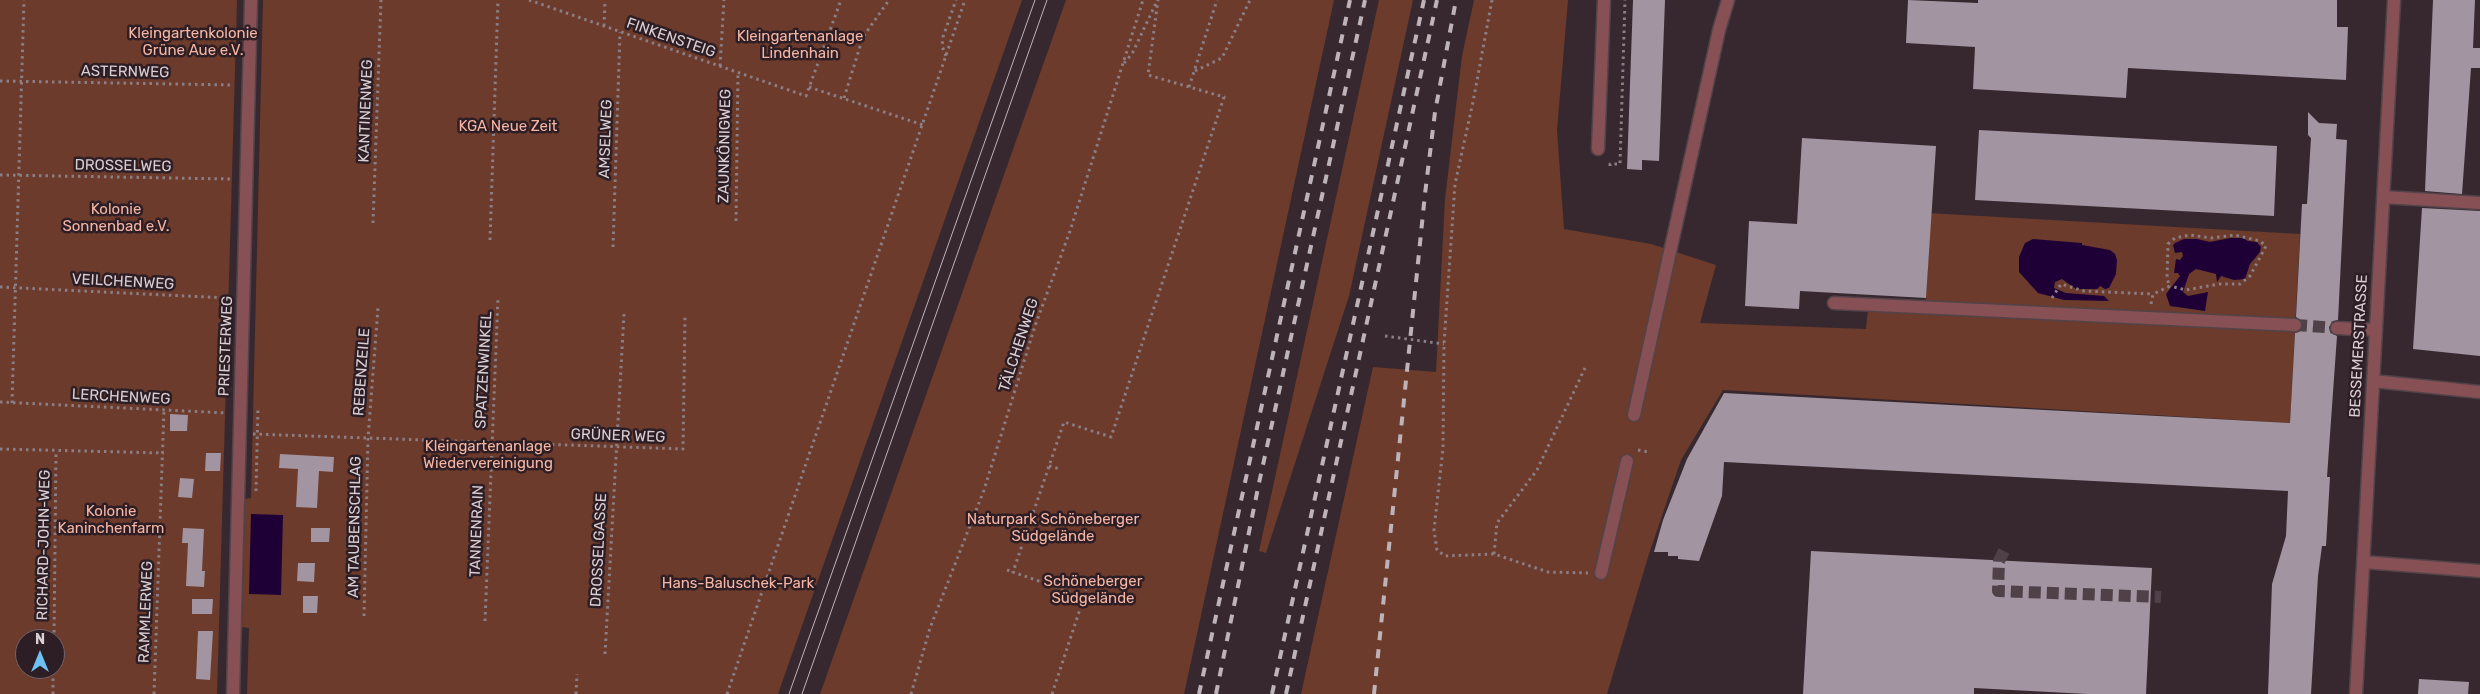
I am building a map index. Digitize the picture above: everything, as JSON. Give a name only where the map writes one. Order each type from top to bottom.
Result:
[{"type":"street","name":"PRIESTERWEG","points":[[233,694],[251,0]]},
{"type":"street","points":[[1598,149],[1604,0]]},
{"type":"street","points":[[1634,415],[1714,49],[1728,0]]},
{"type":"street","name":"BESSEMERSTRASSE","points":[[2356,694],[2394,0]]},
{"type":"street","points":[[2383,197],[2480,203]]},
{"type":"street","points":[[1834,303],[2296,326]]},
{"type":"street","points":[[2337,328],[2376,330]]},
{"type":"street","points":[[2373,382],[2480,392]]},
{"type":"street","points":[[1601,573],[1628,461]]},
{"type":"street","points":[[2363,562],[2480,571]]},
{"type":"path","points":[[12,403],[24,0]]},
{"type":"path","name":"KANTINENWEG","points":[[373,223],[381,0]]},
{"type":"path","points":[[490,240],[498,0]]},
{"type":"path","name":"FINKENSTEIG","points":[[529,0],[806,96],[810,87]]},
{"type":"path","points":[[604,26],[605,0]]},
{"type":"path","points":[[720,66],[724,0]]},
{"type":"path","points":[[841,0],[810,87],[923,125]]},
{"type":"path","points":[[844,98],[863,36],[888,0]]},
{"type":"path","points":[[946,56],[942,46],[943,38],[956,0]]},
{"type":"path","points":[[727,694],[965,0]]},
{"type":"path","name":"TÄLCHENWEG","points":[[911,694],[930,628],[984,490],[1035,326],[1070,231],[1142,0]]},
{"type":"path","points":[[1123,64],[1132,54],[1157,0]]},
{"type":"path","points":[[1013,572],[1064,422],[1111,437],[1224,97],[1148,74],[1157,0]]},
{"type":"path","points":[[1189,87],[1217,0]]},
{"type":"path","points":[[1194,71],[1222,58],[1250,0]]},
{"type":"path","points":[[1492,0],[1474,102],[1455,184],[1444,344],[1443,448],[1434,530],[1437,550],[1444,556],[1494,554],[1548,572],[1601,573]]},
{"type":"path","points":[[1610,166],[1610,164],[1620,164],[1625,0]]},
{"type":"path","name":"AMSELWEG","points":[[613,247],[620,32]]},
{"type":"path","name":"ZAUNKÖNIGWEG","points":[[736,220],[738,72]]},
{"type":"path","name":"ASTERNWEG","points":[[0,81],[249,85]]},
{"type":"path","name":"DROSSELWEG","points":[[0,174],[247,179]]},
{"type":"path","points":[[2052,300],[2061,284],[2084,291],[2153,294],[2170,286],[2186,290],[2219,284],[2240,284],[2250,276],[2266,246],[2260,241],[2235,236],[2211,238],[2190,234],[2175,238],[2168,244],[2167,279],[2170,286]]},
{"type":"path","name":"VEILCHENWEG","points":[[0,287],[244,299]]},
{"type":"path","points":[[2149,319],[2153,294]]},
{"type":"path","name":"SPATZENWINKEL","points":[[492,442],[498,298]]},
{"type":"path","name":"REBENZEILE","points":[[368,438],[378,308]]},
{"type":"path","name":"DROSSELGASSE","points":[[605,654],[624,314]]},
{"type":"path","name":"GRÜNER WEG","points":[[240,433],[683,449],[685,317]]},
{"type":"path","points":[[1385,336],[1444,344]]},
{"type":"path","points":[[1494,554],[1497,523],[1537,470],[1585,368]]},
{"type":"path","name":"LERCHENWEG","points":[[0,402],[240,414]]},
{"type":"path","name":"RAMMLERWEG","points":[[154,694],[164,453],[164,410]]},
{"type":"path","name":"AM TAUBENSCHLAG","points":[[364,616],[368,438]]},
{"type":"path","name":"TANNENRAIN","points":[[485,621],[492,442]]},
{"type":"path","points":[[0,450],[164,453]]},
{"type":"path","name":"RICHARD-JOHN-WEG","points":[[54,629],[56,451]]},
{"type":"path","points":[[1050,466],[1060,469]]},
{"type":"path","points":[[1007,570],[1084,597]]},
{"type":"path","points":[[1052,694],[1086,590]]},
{"type":"path","points":[[576,694],[577,674]]},
{"type":"path","points":[[53,679],[53,694]]},
{"type":"green space","points":[[0,0],[237,0],[217,694],[0,694]]},
{"type":"green space","points":[[263,0],[1022,0],[778,694],[247,694],[249,628],[242,627],[245,499],[251,498]]},
{"type":"green space","name":"Naturpark Schöneberger Südgelände","points":[[1066,0],[1334,0],[1184,694],[820,694]]},
{"type":"green space","points":[[1379,0],[1413,0],[1349,296],[1266,553],[1259,551]]},
{"type":"green space","points":[[1474,0],[1568,0],[1557,130],[1564,229],[1651,244],[1716,265],[1700,323],[1866,329],[1868,309],[1925,312],[1930,231],[1927,213],[2300,234],[2290,423],[1723,390],[1681,460],[1649,554],[1607,694],[1301,694],[1373,367],[1436,372],[1445,199],[1462,56]]},
{"type":"shaded area","points":[[2230,238],[2243,238],[2248,241],[2257,242],[2261,247],[2260,252],[2250,264],[2245,279],[2234,280],[2221,276],[2217,282],[2216,274],[2196,269],[2189,274],[2183,292],[2188,296],[2208,292],[2205,311],[2170,306],[2166,294],[2180,276],[2178,273],[2174,273],[2176,259],[2180,260],[2183,256],[2182,252],[2175,253],[2173,245],[2184,239],[2210,242]]},
{"type":"shaded area","points":[[2033,239],[2082,243],[2082,245],[2110,250],[2115,254],[2117,260],[2116,274],[2109,288],[2105,289],[2100,286],[2097,289],[2076,289],[2062,279],[2055,282],[2054,288],[2066,293],[2104,296],[2109,301],[2064,300],[2038,293],[2019,272],[2019,257],[2025,243]]},
{"type":"shaded area","points":[[251,514],[283,515],[281,595],[249,594]]},
{"type":"building","points":[[1633,0],[1665,0],[1659,161],[1642,160],[1642,170],[1627,169]]},
{"type":"building","points":[[1908,0],[1978,3],[1978,0],[2337,0],[2337,27],[2348,27],[2346,80],[2128,68],[2126,98],[1973,89],[1975,47],[1906,43]]},
{"type":"building","points":[[2433,0],[2475,0],[2473,48],[2480,48],[2480,68],[2471,68],[2462,194],[2425,191]]},
{"type":"building","points":[[2308,112],[2319,123],[2337,124],[2336,139],[2347,140],[2338,320],[2333,321],[2329,327],[2330,332],[2337,336],[2327,477],[2330,477],[2326,546],[2322,546],[2318,576],[2311,694],[2268,694],[2272,584],[2286,536],[2288,491],[1724,462],[1722,496],[1699,561],[1678,559],[1678,556],[1668,556],[1668,552],[1654,552],[1663,520],[1687,459],[1724,393],[2290,423],[2295,333],[2299,332],[2303,326],[2302,321],[2296,317],[2302,204],[2307,204],[2311,138],[2308,135]]},
{"type":"building","points":[[1979,130],[2277,146],[2274,216],[1975,200]]},
{"type":"building","points":[[1802,138],[1936,146],[1926,298],[1800,291],[1799,309],[1745,306],[1749,221],[1797,224]]},
{"type":"building","points":[[2422,208],[2480,211],[2480,356],[2413,349]]},
{"type":"building","points":[[170,414],[188,415],[187,431],[170,431]]},
{"type":"building","points":[[206,453],[221,453],[220,471],[205,471]]},
{"type":"building","points":[[280,454],[334,457],[333,472],[319,471],[317,508],[296,507],[298,469],[279,468]]},
{"type":"building","points":[[180,478],[194,479],[192,498],[178,497]]},
{"type":"building","points":[[183,528],[204,529],[202,571],[205,571],[204,587],[186,586],[188,543],[182,543]]},
{"type":"building","points":[[311,528],[330,528],[329,542],[311,542]]},
{"type":"building","points":[[1811,551],[2152,568],[2146,694],[2087,694],[1974,688],[1974,694],[1803,694]]},
{"type":"building","points":[[298,563],[315,563],[314,582],[297,581]]},
{"type":"building","points":[[303,596],[318,596],[317,613],[303,613]]},
{"type":"building","points":[[192,599],[213,599],[212,614],[192,614]]},
{"type":"building","points":[[198,631],[213,631],[210,680],[196,679]]},
{"type":"building","points":[[2419,679],[2469,682],[2468,694],[2418,694]]},
{"type":"tunnel","points":[[2295,325],[2337,328]]},
{"type":"tunnel","points":[[2004,551],[1999,561],[1998,591],[2161,597]]},
{"type":"tram line","points":[[789,694],[1035,0]]},
{"type":"tram line","points":[[802,694],[1047,0]]},
{"type":"railway","points":[[1199,694],[1350,0]]},
{"type":"railway","points":[[1216,694],[1259,483],[1365,0]]},
{"type":"railway","points":[[1272,694],[1424,0]]},
{"type":"railway","points":[[1286,694],[1437,0]]},
{"type":"railway","points":[[1374,694],[1425,194],[1435,112],[1456,0]]},
{"type":"park label","name":"Kleingartenkolonie Grüne Aue e.V.","points":[[193,42]]},
{"type":"park label","name":"Kleingartenanlage Lindenhain","points":[[800,46]]},
{"type":"park label","name":"KGA Neue Zeit","points":[[508,127]]},
{"type":"park label","name":"Kolonie Sonnenbad e.V.","points":[[116,218]]},
{"type":"park label","name":"Kleingartenanlage Wiedervereinigung","points":[[488,456]]},
{"type":"park label","name":"Kolonie Kaninchenfarm","points":[[111,520]]},
{"type":"park label","name":"Hans-Baluschek-Park","points":[[738,584]]},
{"type":"park label","name":"Schöneberger Südgelände","points":[[1093,590]]}]
